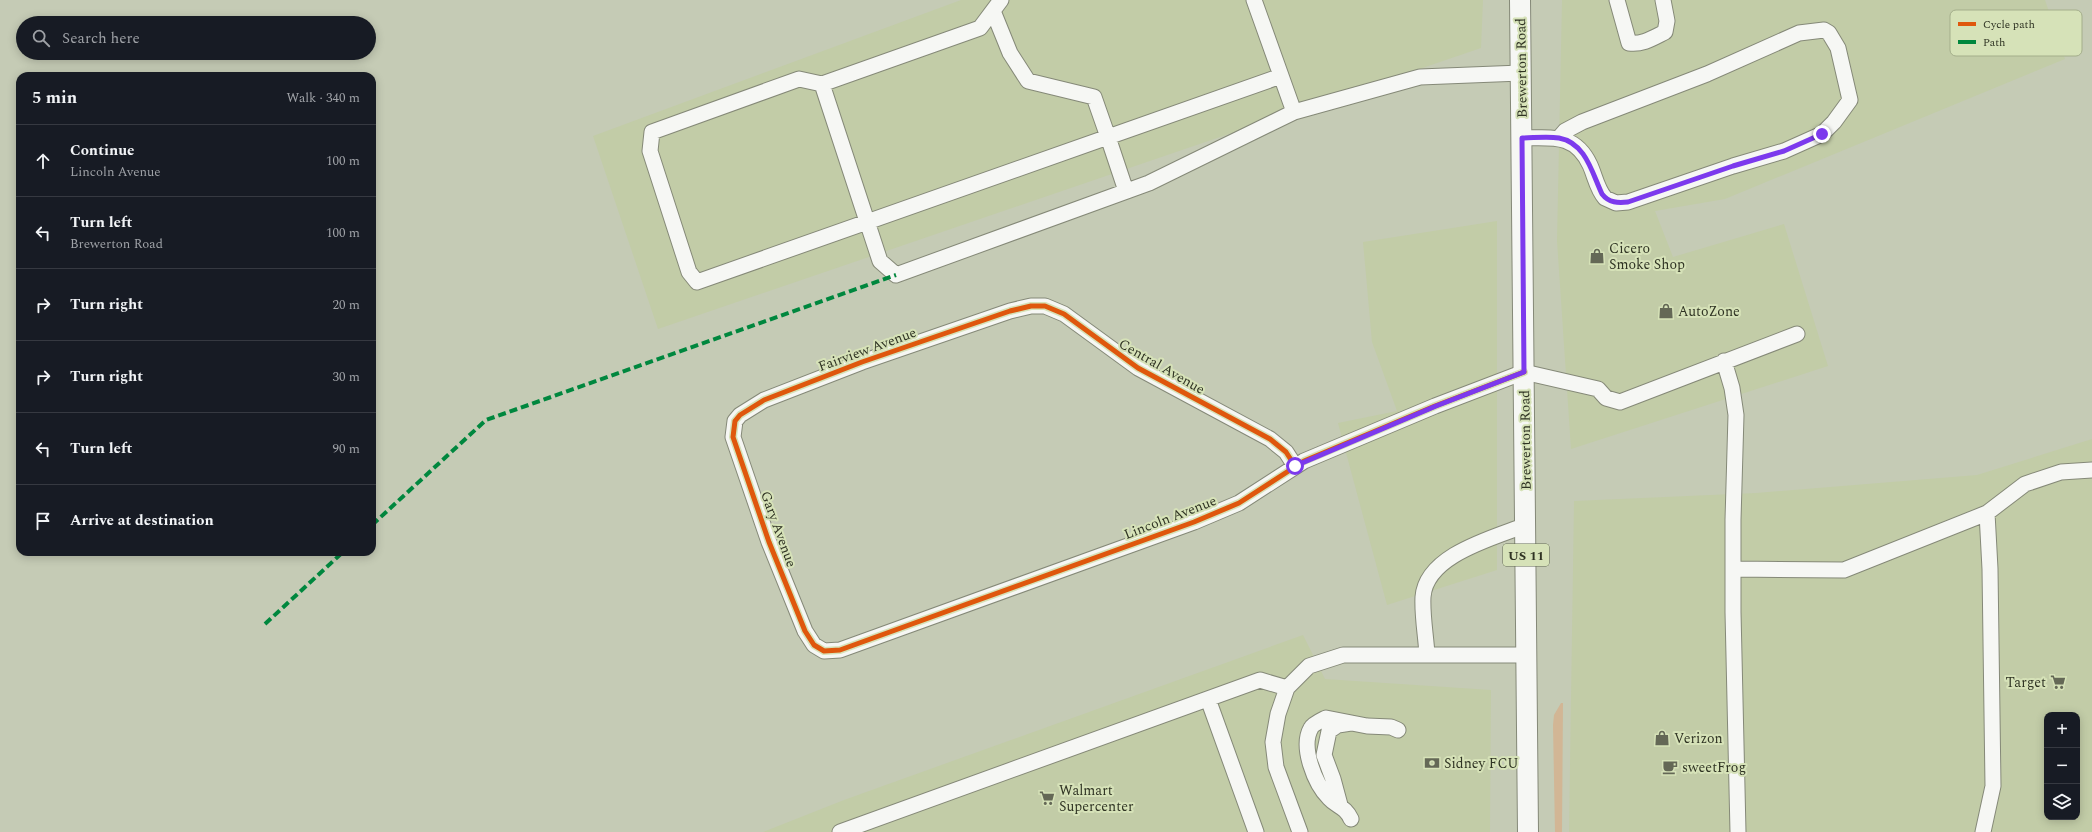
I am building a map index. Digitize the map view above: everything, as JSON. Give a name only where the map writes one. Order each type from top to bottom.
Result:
[{"type":"main road","name":"Brewerton Road","points":[[1520,0],[1528,832]]},
{"type":"street","points":[[1254,0],[1294,112]]},
{"type":"street","points":[[1618,0],[1629,43],[1634,44],[1645,42],[1665,32],[1667,21],[1663,0]]},
{"type":"street","points":[[997,5],[980,28],[822,84],[799,79],[652,132],[650,151],[689,272],[697,282],[1281,76]]},
{"type":"street","points":[[997,5],[1010,53],[1028,82],[1094,97],[1126,191]]},
{"type":"street","points":[[1522,138],[1559,138],[1573,143],[1581,150],[1605,198],[1616,203],[1628,202],[1733,166],[1784,151],[1822,134],[1834,122],[1850,100],[1840,54],[1829,33],[1824,30],[1799,33],[1706,74],[1582,122],[1565,131],[1559,138]]},
{"type":"street","points":[[822,84],[880,261],[896,275],[1149,183],[1294,112],[1420,77],[1521,73]]},
{"type":"street","name":"Central Avenue","points":[[1010,310],[1031,306],[1045,306],[1064,314],[1138,368],[1270,439],[1286,452],[1295,466]]},
{"type":"street","name":"Fairview Avenue","points":[[737,419],[764,400],[862,362],[1010,310]]},
{"type":"street","points":[[1524,372],[1598,389],[1606,398],[1620,402],[1796,334]]},
{"type":"street","points":[[1724,361],[1732,388],[1736,415],[1733,520],[1734,706],[1738,832]]},
{"type":"street","name":"Lincoln Avenue","points":[[814,645],[824,651],[840,650],[1194,522],[1240,503],[1259,492],[1295,466],[1436,406],[1524,372]]},
{"type":"street","name":"Gary Avenue","points":[[737,419],[733,437],[770,542],[805,631],[814,645]]},
{"type":"street","points":[[1734,569],[1844,570],[1988,513],[2025,484],[2061,472],[2092,470]]},
{"type":"street","points":[[1983,832],[1993,786],[1988,513]]},
{"type":"street","points":[[1427,655],[1423,596],[1427,582],[1435,570],[1464,550],[1526,525]]},
{"type":"street","points":[[1300,832],[1276,767],[1273,742],[1278,714],[1287,688],[1309,666],[1343,655],[1526,655]]},
{"type":"street","points":[[840,832],[1260,680],[1287,688]]},
{"type":"street","points":[[1208,699],[1256,832]]},
{"type":"street","points":[[1351,819],[1345,809],[1340,805],[1333,779],[1327,765],[1324,750],[1329,731],[1338,725],[1354,723],[1367,726],[1391,727],[1398,730]]},
{"type":"shaded area","points":[[961,0],[1483,0],[1481,48],[658,329],[593,136]]},
{"type":"shaded area","points":[[1562,0],[2045,0],[2048,10],[1950,10],[1950,56],[2064,56],[2065,59],[1725,199],[1655,211],[1673,257],[1784,224],[1828,366],[1571,449],[1557,241]]},
{"type":"shaded area","points":[[1497,221],[1497,570],[1387,605],[1338,423],[1397,411],[1372,342],[1363,242]]},
{"type":"shaded area","points":[[2092,439],[2092,832],[1569,832],[1574,501],[1756,493],[1977,475]]},
{"type":"shaded area","points":[[1303,635],[1325,679],[1491,690],[1490,832],[763,832],[844,800]]},
{"type":"shaded area","points":[[1561,703],[1563,703],[1562,832],[1555,832],[1553,725],[1554,715]]},
{"type":"marked path","points":[[376,521],[486,420],[896,275]]},
{"type":"marked path","points":[[265,624],[339,556]]},
{"type":"cycle path","points":[[1295,466],[1286,452],[1270,439],[1138,368],[1064,314],[1045,306],[1031,306],[1010,311],[862,362],[764,400],[740,415],[735,421],[733,437],[769,542],[805,631],[814,645],[824,651],[840,650],[1194,522],[1239,503],[1304,461],[1435,406],[1524,372]]},
{"type":"place","name":"Cicero Smoke Shop","points":[[1597,256]]},
{"type":"place","name":"AutoZone","points":[[1666,311]]},
{"type":"place","name":"Target","points":[[2058,682]]},
{"type":"place","name":"Verizon","points":[[1662,738]]},
{"type":"place","name":"Sidney FCU","points":[[1432,763]]},
{"type":"place","name":"sweetFrog","points":[[1670,767]]},
{"type":"place","name":"Walmart Supercenter","points":[[1047,798]]},
{"type":"route","points":[[1295,466],[1436,406],[1524,372],[1522,138],[1559,138],[1573,143],[1581,150],[1590,165],[1602,194],[1605,198],[1616,203],[1628,202],[1733,166],[1784,151],[1822,134]]}]
